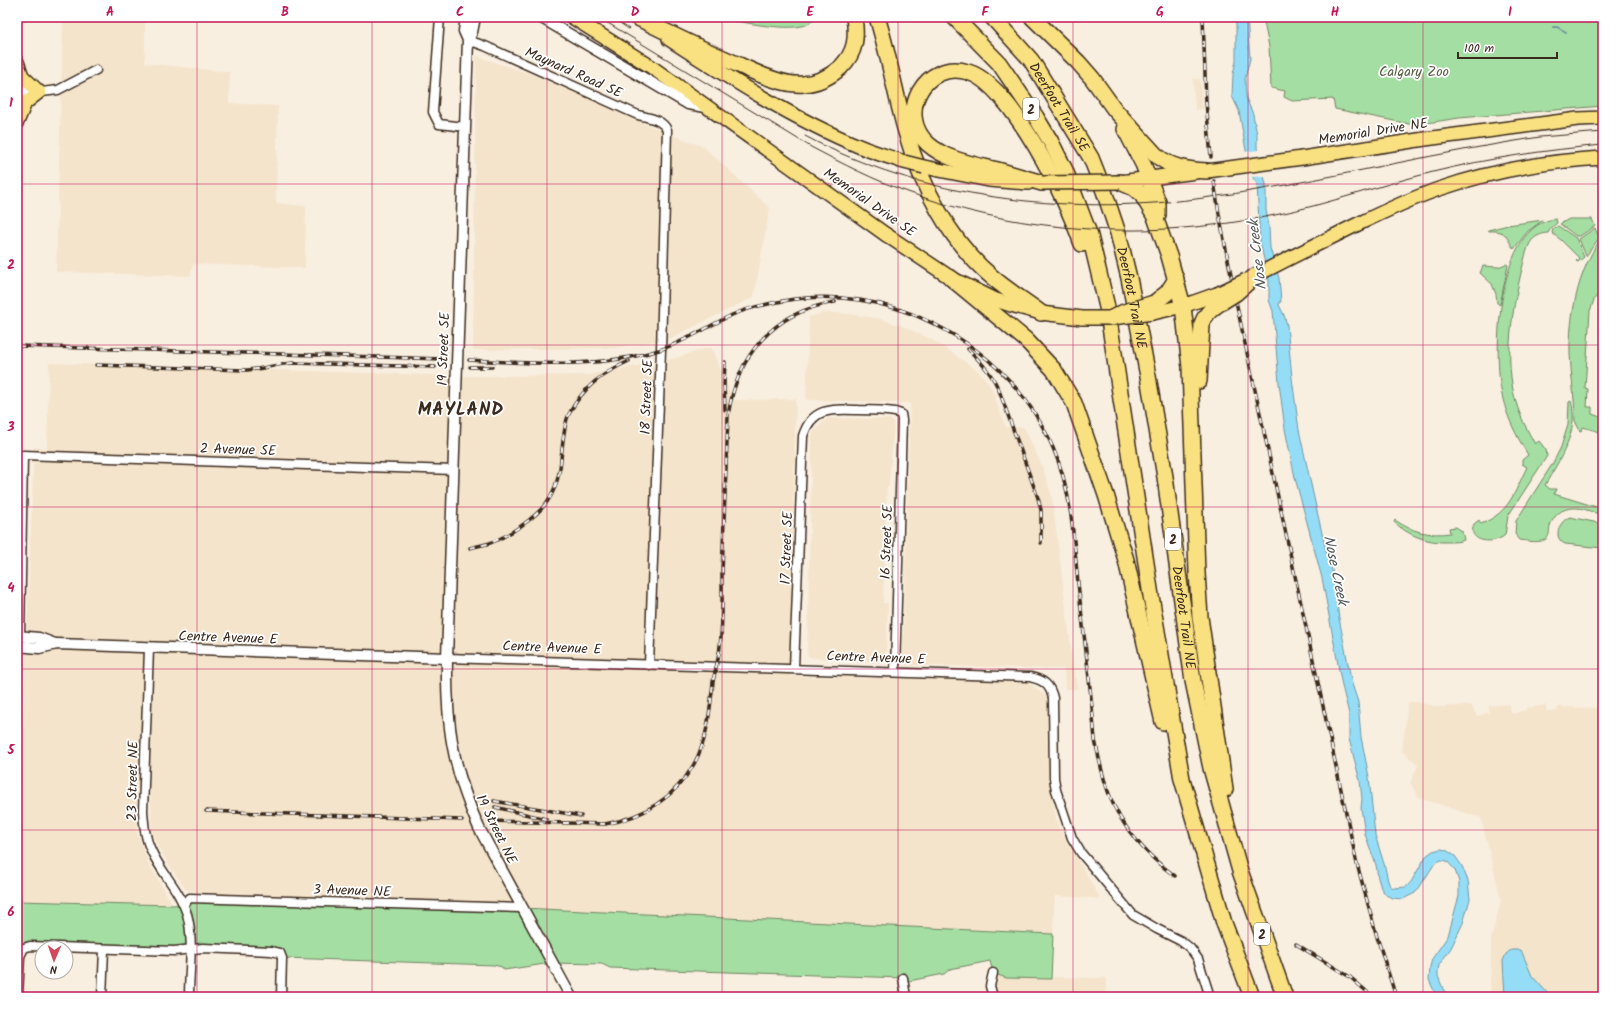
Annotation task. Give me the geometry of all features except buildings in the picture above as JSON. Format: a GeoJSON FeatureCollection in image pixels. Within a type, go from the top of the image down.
{"type":"FeatureCollection","features":[{"type":"Feature","properties":{"kind":"highway"},"geometry":{"type":"LineString","coordinates":[[635,17],[703,50],[764,76],[802,84],[816,82],[827,78],[844,64],[852,54],[857,33],[854,17]]}},
{"type":"Feature","properties":{"kind":"highway"},"geometry":{"type":"LineString","coordinates":[[877,17],[888,54],[906,132],[920,175],[933,202],[954,234],[978,264],[992,277],[1041,313]]}},
{"type":"Feature","properties":{"kind":"highway","name":"Deerfoot Trail SE"},"geometry":{"type":"LineString","coordinates":[[954,17],[998,63],[1036,117],[1059,158],[1084,216]]}},
{"type":"Feature","properties":{"kind":"highway","name":"Deerfoot Trail SE"},"geometry":{"type":"LineString","coordinates":[[992,17],[1030,60],[1048,86],[1091,158],[1110,207]]}},
{"type":"Feature","properties":{"kind":"highway"},"geometry":{"type":"LineString","coordinates":[[1032,17],[1078,62],[1092,78],[1115,110],[1156,156],[1162,161],[1177,168],[1207,171]]}},
{"type":"Feature","properties":{"kind":"highway"},"geometry":{"type":"LineString","coordinates":[[1042,183],[958,160],[929,145],[918,132],[914,124],[914,108],[918,94],[922,87],[933,77],[946,71],[959,70],[972,73],[981,77],[993,87],[1026,131],[1064,197],[1078,233],[1095,288],[1106,349],[1117,381]]}},
{"type":"Feature","properties":{"kind":"highway"},"geometry":{"type":"LineString","coordinates":[[1115,110],[1149,179],[1158,202],[1158,224]]}},
{"type":"Feature","properties":{"kind":"highway"},"geometry":{"type":"LineString","coordinates":[[1120,182],[1134,188],[1148,203],[1158,224],[1183,306],[1190,367],[1197,573],[1200,617],[1227,798],[1240,871]]}},
{"type":"Feature","properties":{"kind":"highway","name":"Deerfoot Trail NE"},"geometry":{"type":"LineString","coordinates":[[1110,207],[1129,278],[1148,376],[1165,478],[1194,681],[1211,768],[1240,871],[1285,997]]}},
{"type":"Feature","properties":{"kind":"highway","name":"Deerfoot Trail NE"},"geometry":{"type":"LineString","coordinates":[[1084,216],[1107,307],[1117,381],[1182,779],[1224,923],[1252,997]]}},
{"type":"Feature","properties":{"kind":"highway"},"geometry":{"type":"LineString","coordinates":[[1196,514],[1202,324],[1204,317],[1219,299],[1236,293],[1254,276]]}},
{"type":"Feature","properties":{"kind":"highway"},"geometry":{"type":"LineString","coordinates":[[951,278],[1026,340],[1054,370],[1074,403],[1106,495],[1126,560],[1170,756],[1182,779]]}},
{"type":"Feature","properties":{"kind":"highway"},"geometry":{"type":"LineString","coordinates":[[1112,318],[1124,312],[1153,308],[1167,293],[1176,279]]}},
{"type":"Feature","properties":{"kind":"main road","name":"Memorial Drive SE"},"geometry":{"type":"LineString","coordinates":[[572,17],[650,66],[885,234],[951,278],[996,300],[1041,313],[1082,318],[1112,318]]}},
{"type":"Feature","properties":{"kind":"main road"},"geometry":{"type":"LineString","coordinates":[[635,17],[722,73],[804,120],[861,148],[904,162],[989,180],[1019,183],[1120,182],[1149,179]]}},
{"type":"Feature","properties":{"kind":"main road"},"geometry":{"type":"LineString","coordinates":[[17,62],[22,76],[39,92],[25,103],[17,122]]}},
{"type":"Feature","properties":{"kind":"main road","name":"Memorial Drive NE"},"geometry":{"type":"LineString","coordinates":[[1149,179],[1425,139],[1578,119],[1603,118]]}},
{"type":"Feature","properties":{"kind":"main road"},"geometry":{"type":"LineString","coordinates":[[1254,276],[1392,207],[1439,189],[1490,174],[1549,163],[1603,158]]}},
{"type":"Feature","properties":{"kind":"main road"},"geometry":{"type":"LineString","coordinates":[[1153,308],[1183,306],[1219,299]]}},
{"type":"Feature","properties":{"kind":"street"},"geometry":{"type":"LineString","coordinates":[[440,17],[433,112],[439,124],[465,127]]}},
{"type":"Feature","properties":{"kind":"street"},"geometry":{"type":"LineString","coordinates":[[466,17],[464,31],[468,40]]}},
{"type":"Feature","properties":{"kind":"street"},"geometry":{"type":"LineString","coordinates":[[468,40],[472,32],[475,17]]}},
{"type":"Feature","properties":{"kind":"street"},"geometry":{"type":"LineString","coordinates":[[540,17],[688,104],[707,107]]}},
{"type":"Feature","properties":{"kind":"street","name":"19 Street SE"},"geometry":{"type":"LineString","coordinates":[[447,658],[468,40]]}},
{"type":"Feature","properties":{"kind":"street","name":"Maynard Road SE"},"geometry":{"type":"LineString","coordinates":[[468,40],[485,46],[638,115],[659,121],[665,124],[668,130]]}},
{"type":"Feature","properties":{"kind":"street"},"geometry":{"type":"LineString","coordinates":[[17,95],[58,90],[96,70]]}},
{"type":"Feature","properties":{"kind":"street"},"geometry":{"type":"LineString","coordinates":[[17,86],[39,92]]}},
{"type":"Feature","properties":{"kind":"street","name":"18 Street SE"},"geometry":{"type":"LineString","coordinates":[[649,664],[668,130]]}},
{"type":"Feature","properties":{"kind":"street","name":"17 Street SE"},"geometry":{"type":"LineString","coordinates":[[794,668],[802,444],[805,429],[810,421],[826,410],[882,411],[901,414]]}},
{"type":"Feature","properties":{"kind":"street","name":"16 Street SE"},"geometry":{"type":"LineString","coordinates":[[895,672],[902,426],[901,414]]}},
{"type":"Feature","properties":{"kind":"street","name":"2 Avenue SE"},"geometry":{"type":"LineString","coordinates":[[18,640],[23,455],[453,470]]}},
{"type":"Feature","properties":{"kind":"street","name":"Centre Avenue E"},"geometry":{"type":"LineString","coordinates":[[18,640],[39,638],[57,644],[149,649],[794,668],[1030,677],[1045,682],[1051,690],[1053,698],[1054,778],[1056,790],[1074,842],[1088,863],[1133,915],[1157,930],[1181,941],[1190,948],[1198,959],[1210,997]]}},
{"type":"Feature","properties":{"kind":"street","name":"23 Street NE"},"geometry":{"type":"LineString","coordinates":[[149,649],[143,811],[144,828],[151,851],[177,892],[183,904],[189,923],[189,997]]}},
{"type":"Feature","properties":{"kind":"street","name":"19 Street NE"},"geometry":{"type":"LineString","coordinates":[[447,658],[448,724],[452,749],[461,783],[479,828],[571,997]]}},
{"type":"Feature","properties":{"kind":"street","name":"3 Avenue NE"},"geometry":{"type":"LineString","coordinates":[[183,904],[190,898],[522,908]]}},
{"type":"Feature","properties":{"kind":"street"},"geometry":{"type":"LineString","coordinates":[[18,997],[20,956],[24,948],[30,946],[104,950],[174,951],[203,948],[271,951],[280,953],[282,958],[281,997]]}},
{"type":"Feature","properties":{"kind":"street"},"geometry":{"type":"LineString","coordinates":[[102,997],[104,950]]}},
{"type":"Feature","properties":{"kind":"street"},"geometry":{"type":"LineString","coordinates":[[993,973],[990,986],[993,997]]}},
{"type":"Feature","properties":{"kind":"street"},"geometry":{"type":"LineString","coordinates":[[903,978],[906,997]]}},
{"type":"Feature","properties":{"kind":"shaded area"},"geometry":{"type":"Polygon","coordinates":[[[63,20],[145,21],[145,63],[230,72],[229,103],[278,106],[276,203],[306,206],[305,268],[194,264],[190,276],[56,272],[63,20]]]}},
{"type":"Feature","properties":{"kind":"shaded area"},"geometry":{"type":"Polygon","coordinates":[[[476,56],[531,74],[653,127],[704,147],[770,208],[754,297],[669,339],[615,348],[473,350],[476,56]]]}},
{"type":"Feature","properties":{"kind":"shaded area"},"geometry":{"type":"Polygon","coordinates":[[[1193,79],[1200,79],[1203,109],[1195,110],[1193,79]]]}},
{"type":"Feature","properties":{"kind":"shaded area"},"geometry":{"type":"Polygon","coordinates":[[[822,313],[841,313],[877,318],[900,325],[929,338],[977,370],[984,377],[992,389],[1006,427],[1024,427],[1043,468],[1052,497],[1074,670],[1078,689],[1065,689],[1064,669],[904,665],[902,662],[910,403],[806,400],[809,317],[822,313]]]}},
{"type":"Feature","properties":{"kind":"shaded area"},"geometry":{"type":"Polygon","coordinates":[[[711,347],[734,400],[796,399],[789,676],[1026,681],[1047,697],[1048,779],[1058,826],[1101,899],[1055,896],[1053,934],[522,908],[241,899],[186,890],[168,864],[152,835],[150,789],[136,788],[137,832],[148,862],[173,905],[17,901],[17,783],[21,782],[34,447],[47,448],[49,363],[470,376],[588,375],[672,359],[711,347]]]}},
{"type":"Feature","properties":{"kind":"shaded area"},"geometry":{"type":"Polygon","coordinates":[[[828,418],[890,419],[894,423],[889,487],[887,487],[883,603],[888,603],[886,656],[881,662],[813,658],[808,656],[807,653],[812,433],[828,418]]]}},
{"type":"Feature","properties":{"kind":"shaded area"},"geometry":{"type":"Polygon","coordinates":[[[1408,702],[1417,702],[1440,707],[1471,705],[1477,716],[1490,712],[1488,706],[1509,704],[1512,714],[1526,710],[1525,708],[1546,705],[1546,711],[1557,711],[1558,707],[1603,708],[1603,997],[1490,997],[1491,939],[1501,900],[1481,818],[1419,798],[1410,783],[1418,765],[1402,751],[1408,702]]]}},
{"type":"Feature","properties":{"kind":"shaded area"},"geometry":{"type":"Polygon","coordinates":[[[993,973],[1007,978],[1107,978],[1106,997],[993,997],[993,973]]]}},
{"type":"Feature","properties":{"kind":"green space"},"geometry":{"type":"Polygon","coordinates":[[[715,17],[816,17],[806,25],[797,27],[774,27],[715,17]]]}},
{"type":"Feature","properties":{"kind":"green space","name":"Calgary Zoo"},"geometry":{"type":"Polygon","coordinates":[[[1263,17],[1603,17],[1603,106],[1459,118],[1414,125],[1335,109],[1333,99],[1292,101],[1284,97],[1285,91],[1271,88],[1269,47],[1263,17]]]}},
{"type":"Feature","properties":{"kind":"green space"},"geometry":{"type":"Polygon","coordinates":[[[1556,219],[1557,223],[1548,233],[1535,237],[1527,249],[1516,297],[1510,341],[1510,370],[1513,392],[1518,408],[1535,444],[1539,441],[1546,450],[1547,456],[1508,516],[1505,535],[1495,540],[1483,540],[1474,535],[1474,524],[1479,520],[1481,524],[1491,519],[1505,508],[1527,467],[1522,464],[1522,460],[1528,455],[1512,426],[1506,411],[1499,376],[1499,323],[1503,294],[1510,266],[1521,243],[1536,226],[1556,219]]]}},
{"type":"Feature","properties":{"kind":"green space"},"geometry":{"type":"Polygon","coordinates":[[[1569,219],[1592,219],[1595,226],[1580,236],[1576,236],[1560,224],[1569,219]]]}},
{"type":"Feature","properties":{"kind":"green space"},"geometry":{"type":"Polygon","coordinates":[[[1543,220],[1527,232],[1514,249],[1504,234],[1488,230],[1508,225],[1543,220]]]}},
{"type":"Feature","properties":{"kind":"green space"},"geometry":{"type":"Polygon","coordinates":[[[1558,226],[1576,238],[1584,257],[1578,262],[1576,261],[1579,258],[1552,233],[1553,229],[1558,226]]]}},
{"type":"Feature","properties":{"kind":"green space"},"geometry":{"type":"Polygon","coordinates":[[[1595,228],[1599,238],[1586,256],[1579,239],[1595,228]]]}},
{"type":"Feature","properties":{"kind":"green space"},"geometry":{"type":"Polygon","coordinates":[[[1600,240],[1603,250],[1603,270],[1601,289],[1594,300],[1590,311],[1585,388],[1588,389],[1587,407],[1592,407],[1592,414],[1603,418],[1603,433],[1583,427],[1580,431],[1575,421],[1570,354],[1571,325],[1576,295],[1592,252],[1600,240]]]}},
{"type":"Feature","properties":{"kind":"green space"},"geometry":{"type":"Polygon","coordinates":[[[1506,264],[1508,265],[1500,305],[1497,303],[1496,294],[1492,284],[1480,273],[1483,266],[1498,267],[1506,264]]]}},
{"type":"Feature","properties":{"kind":"green space"},"geometry":{"type":"Polygon","coordinates":[[[1571,401],[1573,423],[1567,445],[1545,485],[1550,489],[1556,489],[1554,494],[1603,509],[1603,515],[1580,508],[1565,509],[1558,513],[1553,519],[1550,526],[1549,535],[1545,540],[1534,542],[1520,540],[1515,534],[1516,521],[1553,463],[1561,447],[1568,425],[1569,402],[1571,401]]]}},
{"type":"Feature","properties":{"kind":"green space"},"geometry":{"type":"Polygon","coordinates":[[[1570,517],[1603,524],[1603,548],[1565,544],[1561,541],[1558,530],[1563,522],[1570,517]]]}},
{"type":"Feature","properties":{"kind":"green space"},"geometry":{"type":"Polygon","coordinates":[[[1395,520],[1408,528],[1435,534],[1450,533],[1449,528],[1456,527],[1462,531],[1464,540],[1456,542],[1441,542],[1419,538],[1400,527],[1394,522],[1395,520]]]}},
{"type":"Feature","properties":{"kind":"green space"},"geometry":{"type":"Polygon","coordinates":[[[190,898],[522,908],[1053,934],[1051,979],[1006,978],[993,973],[990,961],[950,969],[944,974],[909,981],[903,978],[610,968],[602,964],[552,963],[504,970],[502,967],[494,965],[282,958],[280,953],[74,949],[74,940],[34,940],[34,948],[24,948],[17,944],[17,901],[183,904],[190,898]]]}},
{"type":"Feature","properties":{"kind":"water"},"geometry":{"type":"Polygon","coordinates":[[[1236,17],[1247,17],[1250,59],[1245,78],[1246,98],[1253,114],[1257,135],[1257,148],[1266,184],[1266,210],[1269,226],[1270,248],[1279,278],[1281,302],[1279,302],[1279,305],[1287,325],[1299,430],[1326,551],[1332,570],[1339,618],[1352,684],[1358,702],[1361,737],[1369,777],[1375,835],[1388,881],[1390,886],[1394,888],[1406,887],[1411,882],[1426,856],[1433,851],[1441,849],[1446,850],[1455,856],[1462,866],[1468,881],[1470,899],[1463,923],[1451,948],[1439,965],[1438,971],[1438,976],[1443,989],[1449,997],[1437,997],[1429,980],[1432,959],[1448,936],[1459,896],[1459,882],[1455,870],[1447,861],[1441,860],[1435,863],[1415,893],[1403,899],[1392,898],[1386,895],[1381,888],[1376,865],[1365,834],[1361,808],[1362,799],[1360,781],[1349,739],[1349,714],[1342,686],[1322,578],[1295,478],[1285,429],[1279,383],[1273,311],[1269,300],[1269,281],[1260,242],[1257,184],[1250,173],[1239,111],[1232,96],[1233,74],[1236,61],[1236,17]]]}},
{"type":"Feature","properties":{"kind":"water"},"geometry":{"type":"Polygon","coordinates":[[[1511,950],[1521,950],[1532,976],[1551,997],[1505,997],[1503,961],[1506,954],[1511,950]]]}},
{"type":"Feature","properties":{"kind":"pier"},"geometry":{"type":"Polygon","coordinates":[[[1259,150],[1266,176],[1250,177],[1246,168],[1244,152],[1259,150]]]}},
{"type":"Feature","properties":{"kind":"waterway"},"geometry":{"type":"LineString","coordinates":[[1553,27],[1557,27],[1566,32]]}},
{"type":"Feature","properties":{"kind":"tram line"},"geometry":{"type":"LineString","coordinates":[[598,17],[811,147],[859,171],[908,192],[952,206],[998,217],[1043,225],[1090,229],[1136,230],[1183,228],[1229,223],[1295,211],[1413,177],[1454,167],[1539,152],[1603,145]]}},
{"type":"Feature","properties":{"kind":"tram line"},"geometry":{"type":"LineString","coordinates":[[611,17],[629,29]]}},
{"type":"Feature","properties":{"kind":"tram line"},"geometry":{"type":"LineString","coordinates":[[805,136],[850,157],[897,175],[946,188],[995,197],[1045,203],[1096,205],[1146,203],[1235,194],[1509,142],[1540,137],[1603,132]]}},
{"type":"Feature","properties":{"kind":"railway"},"geometry":{"type":"LineString","coordinates":[[1203,17],[1206,102],[1211,157]]}},
{"type":"Feature","properties":{"kind":"railway"},"geometry":{"type":"LineString","coordinates":[[1214,181],[1238,311],[1357,864],[1377,937],[1396,997]]}},
{"type":"Feature","properties":{"kind":"railway"},"geometry":{"type":"LineString","coordinates":[[469,360],[565,363],[612,360],[636,356],[669,347],[723,319],[744,310],[783,301],[821,297],[859,300],[915,315],[932,323],[979,352],[1018,390],[1034,412],[1058,461],[1066,488],[1071,514],[1095,740],[1104,780],[1120,818],[1136,840],[1145,850],[1175,876]]}},
{"type":"Feature","properties":{"kind":"railway"},"geometry":{"type":"LineString","coordinates":[[491,821],[605,824],[619,821],[644,811],[667,796],[677,787],[694,764],[699,754],[705,734],[721,637],[728,416],[733,394],[740,374],[749,356],[776,326],[793,315],[813,307],[835,302]]}},
{"type":"Feature","properties":{"kind":"railway"},"geometry":{"type":"LineString","coordinates":[[18,346],[443,359]]}},
{"type":"Feature","properties":{"kind":"railway"},"geometry":{"type":"LineString","coordinates":[[968,349],[991,375],[1000,393],[1038,498],[1041,510],[1041,543]]}},
{"type":"Feature","properties":{"kind":"railway"},"geometry":{"type":"LineString","coordinates":[[470,548],[490,543],[505,536],[529,520],[542,508],[552,494],[557,481],[565,425],[569,414],[581,396],[594,382],[629,361]]}},
{"type":"Feature","properties":{"kind":"railway"},"geometry":{"type":"LineString","coordinates":[[725,362],[725,410]]}},
{"type":"Feature","properties":{"kind":"railway"},"geometry":{"type":"LineString","coordinates":[[96,365],[244,370],[293,363],[435,367]]}},
{"type":"Feature","properties":{"kind":"railway"},"geometry":{"type":"LineString","coordinates":[[470,367],[492,367]]}},
{"type":"Feature","properties":{"kind":"railway"},"geometry":{"type":"LineString","coordinates":[[494,801],[581,816]]}},
{"type":"Feature","properties":{"kind":"railway"},"geometry":{"type":"LineString","coordinates":[[495,807],[546,819]]}},
{"type":"Feature","properties":{"kind":"railway"},"geometry":{"type":"LineString","coordinates":[[206,811],[462,820]]}},
{"type":"Feature","properties":{"kind":"railway"},"geometry":{"type":"LineString","coordinates":[[1296,944],[1350,977],[1373,997]]}},
{"type":"Feature","properties":{"kind":"district","name":"MAYLAND"},"geometry":{"type":"Point","coordinates":[461,409]}},
{"type":"Feature","properties":{"kind":"water label","name":"Nose Creek"},"geometry":{"type":"Point","coordinates":[1257,255]}},
{"type":"Feature","properties":{"kind":"water label","name":"Nose Creek"},"geometry":{"type":"Point","coordinates":[1336,570]}}]}
